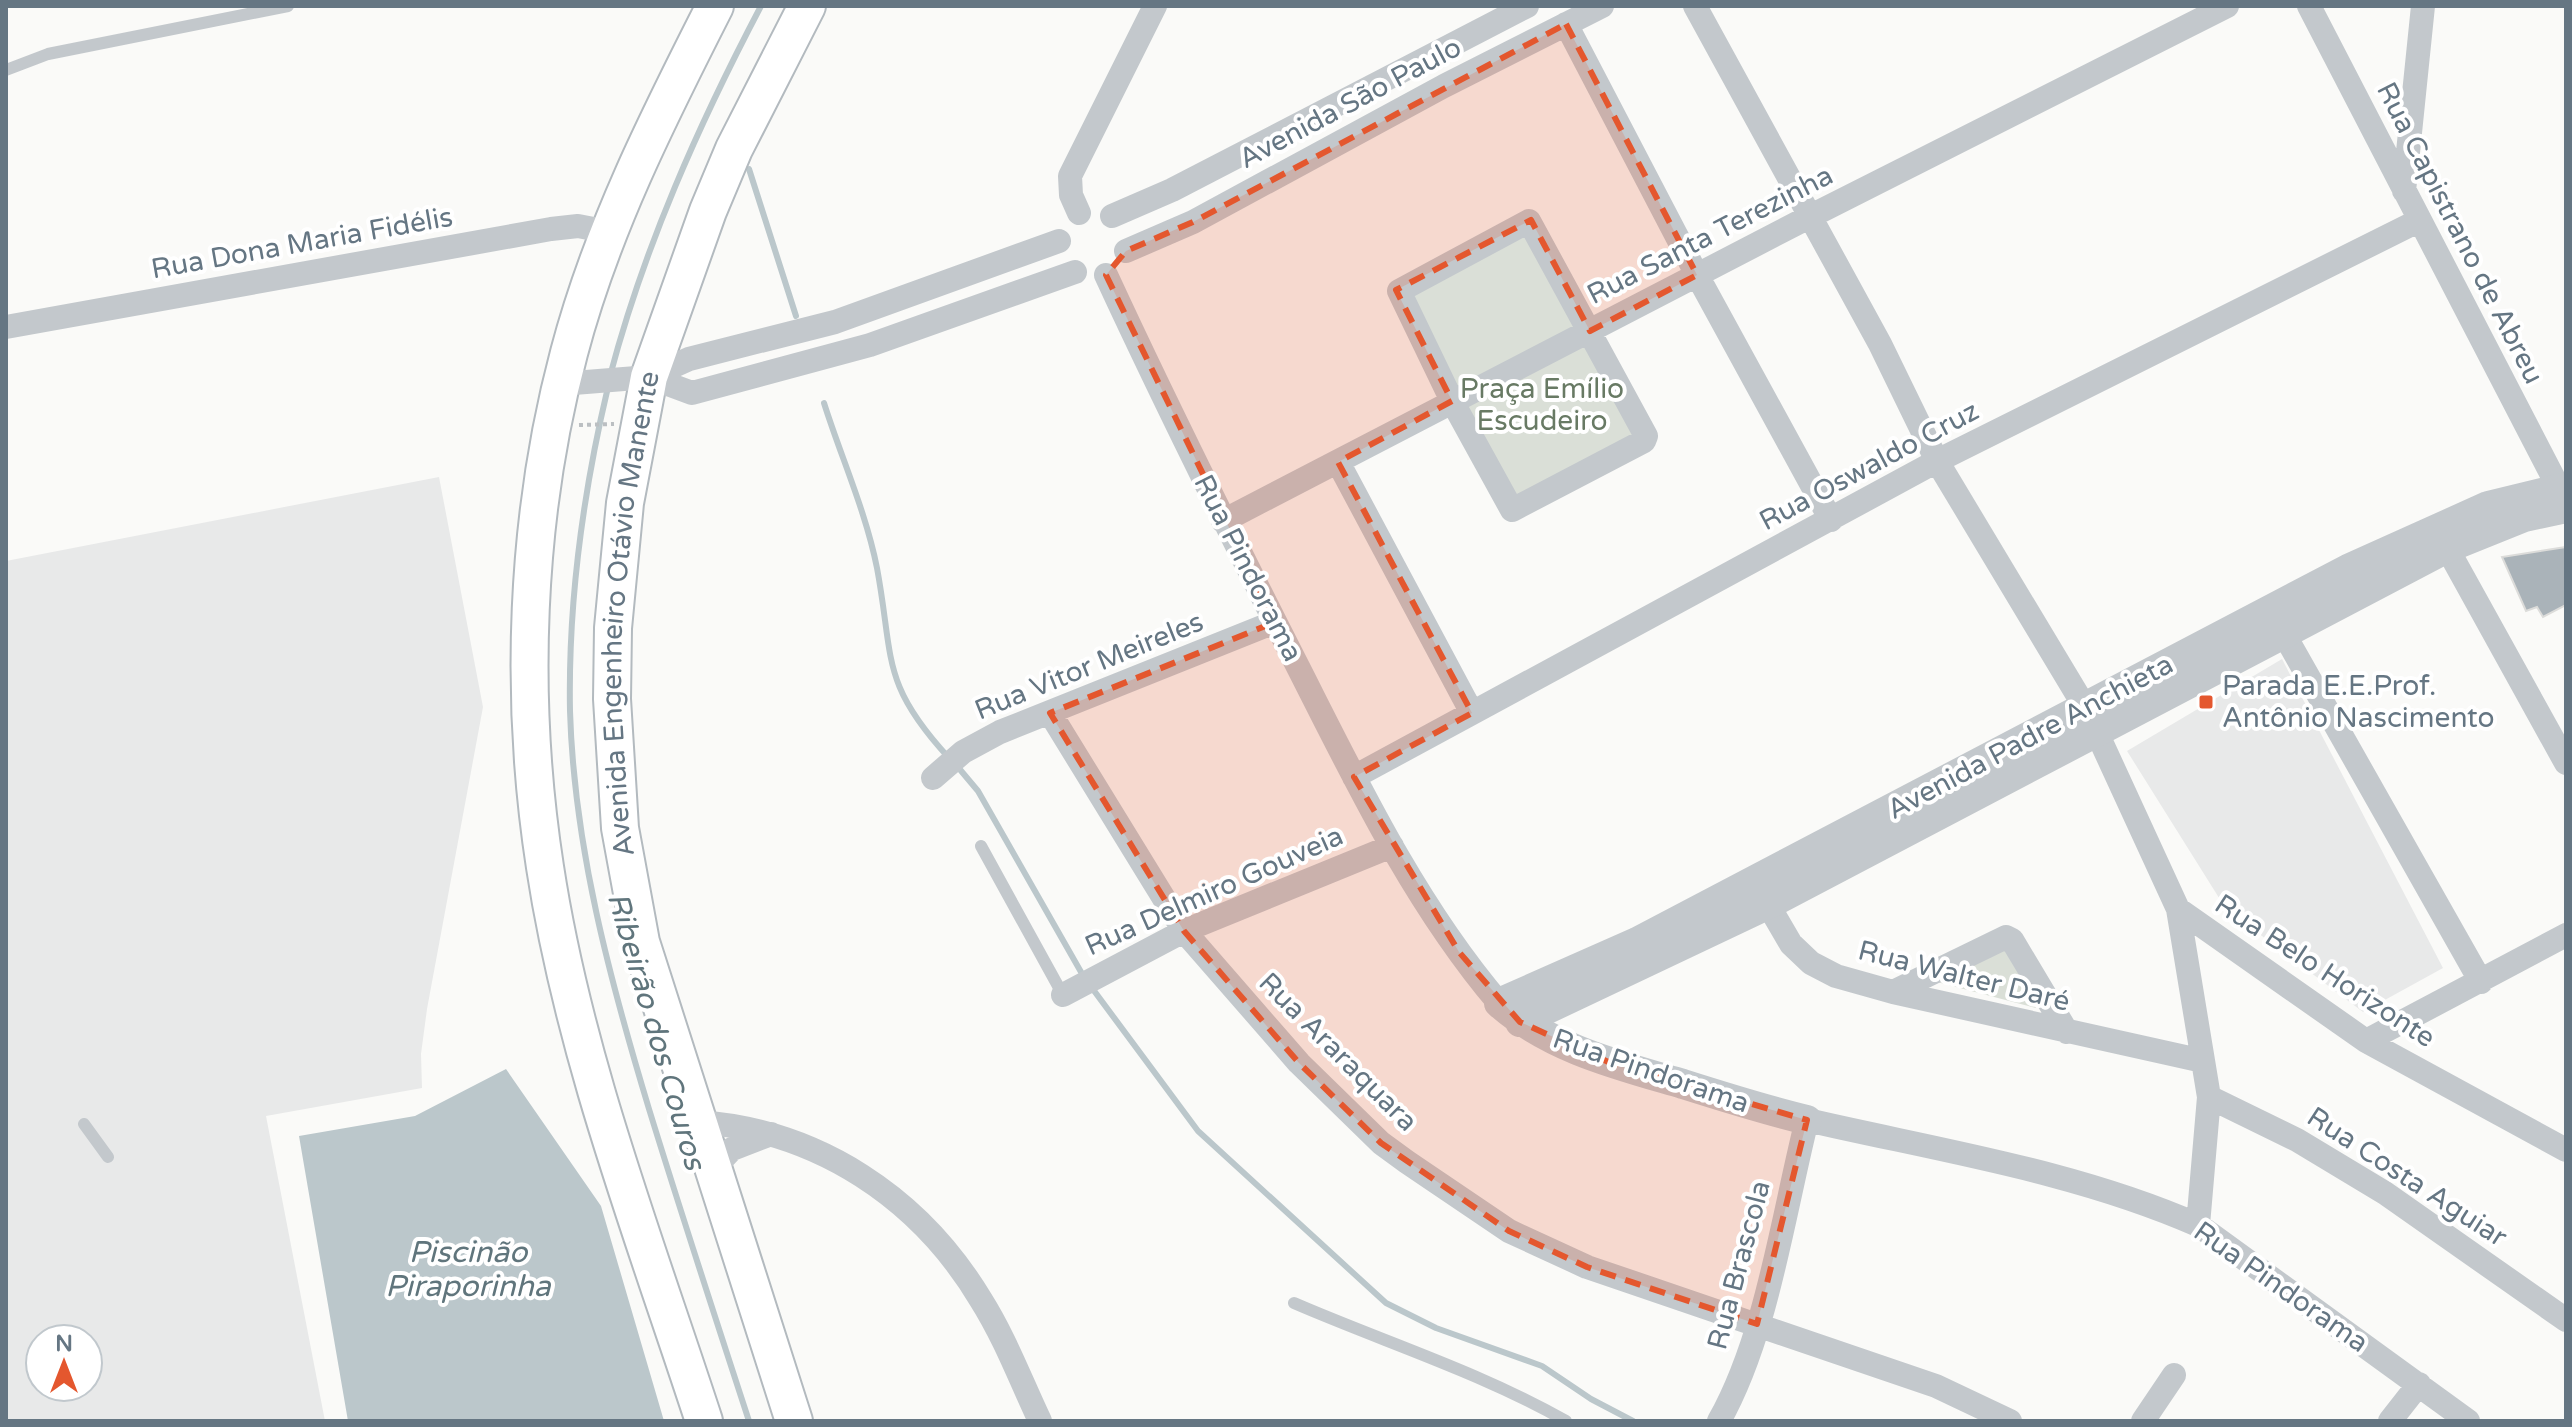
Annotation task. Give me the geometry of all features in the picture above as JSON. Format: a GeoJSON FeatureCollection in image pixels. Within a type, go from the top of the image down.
{"type":"FeatureCollection","features":[{"type":"Feature","properties":{"kind":"main road"},"geometry":{"type":"LineString","coordinates":[[704,1421],[589,1062],[545,868],[532,749],[533,583],[544,476],[576,383],[609,232],[650,135],[715,6]]}},
{"type":"Feature","properties":{"kind":"main road","name":"Avenida Engenheiro Otávio Manente"},"geometry":{"type":"LineString","coordinates":[[794,1421],[641,942],[620,828],[612,699],[617,564],[640,377],[713,198],[807,6]]}},
{"type":"Feature","properties":{"kind":"street"},"geometry":{"type":"LineString","coordinates":[[1079,213],[1071,195],[1070,176],[1155,6]]}},
{"type":"Feature","properties":{"kind":"street","name":"Avenida São Paulo"},"geometry":{"type":"LineString","coordinates":[[1112,216],[1172,190],[1527,6]]}},
{"type":"Feature","properties":{"kind":"street","name":"Avenida São Paulo"},"geometry":{"type":"LineString","coordinates":[[1126,251],[1193,222],[1400,109],[1602,6]]}},
{"type":"Feature","properties":{"kind":"street"},"geometry":{"type":"LineString","coordinates":[[1695,6],[1880,344],[1937,461],[2092,720],[2178,909],[2209,1097],[2198,1225]]}},
{"type":"Feature","properties":{"kind":"street","name":"Rua Santa Terezinha"},"geometry":{"type":"LineString","coordinates":[[1223,521],[1809,217],[2227,6]]}},
{"type":"Feature","properties":{"kind":"street","name":"Rua Capistrano de Abreu"},"geometry":{"type":"LineString","coordinates":[[2309,6],[2418,221],[2564,496]]}},
{"type":"Feature","properties":{"kind":"street"},"geometry":{"type":"LineString","coordinates":[[2404,193],[2423,6]]}},
{"type":"Feature","properties":{"kind":"street"},"geometry":{"type":"LineString","coordinates":[[1566,24],[1697,275],[1831,520]]}},
{"type":"Feature","properties":{"kind":"street"},"geometry":{"type":"LineString","coordinates":[[1384,79],[1400,109]]}},
{"type":"Feature","properties":{"kind":"street"},"geometry":{"type":"LineString","coordinates":[[1102,211],[1112,216],[1126,235],[1126,251],[1119,265],[1106,275],[1090,277],[1075,272],[1060,253],[1062,229],[1079,213],[1102,211]]}},
{"type":"Feature","properties":{"kind":"street","name":"Rua Oswaldo Cruz"},"geometry":{"type":"LineString","coordinates":[[1354,777],[1937,461],[2418,221]]}},
{"type":"Feature","properties":{"kind":"street"},"geometry":{"type":"LineString","coordinates":[[1526,222],[1532,222],[1590,331],[1646,439],[1515,509],[1510,508],[1452,401],[1399,291],[1526,222]]}},
{"type":"Feature","properties":{"kind":"street","name":"Rua Dona Maria Fidélis"},"geometry":{"type":"LineString","coordinates":[[6,327],[551,229],[578,226],[609,232]]}},
{"type":"Feature","properties":{"kind":"street"},"geometry":{"type":"LineString","coordinates":[[576,383],[640,377],[689,359],[835,322],[1059,241]]}},
{"type":"Feature","properties":{"kind":"street"},"geometry":{"type":"LineString","coordinates":[[640,377],[692,393],[870,345],[1075,272]]}},
{"type":"Feature","properties":{"kind":"street","name":"Rua Pindorama"},"geometry":{"type":"LineString","coordinates":[[1106,275],[1223,521],[1354,777],[1392,846],[1459,952],[1510,1013],[1562,1045],[1613,1064],[1807,1120],[2153,1205],[2198,1225],[2468,1421]]}},
{"type":"Feature","properties":{"kind":"street"},"geometry":{"type":"LineString","coordinates":[[1338,462],[1472,713]]}},
{"type":"Feature","properties":{"kind":"street","name":"Avenida Padre Anchieta"},"geometry":{"type":"LineString","coordinates":[[2092,720],[2284,634],[2447,548],[2524,517],[2564,496]]}},
{"type":"Feature","properties":{"kind":"street","name":"Avenida Padre Anchieta"},"geometry":{"type":"LineString","coordinates":[[1510,1013],[1761,893],[2092,720],[2348,569],[2432,528],[2488,506],[2564,496]]}},
{"type":"Feature","properties":{"kind":"street"},"geometry":{"type":"LineString","coordinates":[[2447,548],[2566,763]]}},
{"type":"Feature","properties":{"kind":"street","name":"Rua Vitor Meireles"},"geometry":{"type":"LineString","coordinates":[[937,773],[963,752],[1050,713],[1275,622]]}},
{"type":"Feature","properties":{"kind":"street"},"geometry":{"type":"LineString","coordinates":[[2284,634],[2481,982]]}},
{"type":"Feature","properties":{"kind":"street","name":"Rua Araraquara"},"geometry":{"type":"LineString","coordinates":[[1050,713],[1184,931],[1299,1063],[1381,1143],[1509,1231],[1587,1267],[1936,1386],[2010,1421]]}},
{"type":"Feature","properties":{"kind":"street","name":"Rua Delmiro Gouveia"},"geometry":{"type":"LineString","coordinates":[[1068,992],[1108,968],[1184,931],[1392,846]]}},
{"type":"Feature","properties":{"kind":"street","name":"Rua Walter Daré"},"geometry":{"type":"LineString","coordinates":[[1761,893],[1791,944],[1811,963],[1843,978],[1893,992],[2203,1061]]}},
{"type":"Feature","properties":{"kind":"street","name":"Rua Belo Horizonte"},"geometry":{"type":"LineString","coordinates":[[2178,909],[2366,1041],[2566,1150]]}},
{"type":"Feature","properties":{"kind":"street"},"geometry":{"type":"LineString","coordinates":[[2366,1041],[2566,935]]}},
{"type":"Feature","properties":{"kind":"street"},"geometry":{"type":"LineString","coordinates":[[1893,992],[2006,937],[2012,940],[2067,1032]]}},
{"type":"Feature","properties":{"kind":"street","name":"Rua Costa Aguiar"},"geometry":{"type":"LineString","coordinates":[[2209,1097],[2297,1140],[2385,1193],[2566,1320]]}},
{"type":"Feature","properties":{"kind":"street","name":"Rua Brascola"},"geometry":{"type":"LineString","coordinates":[[1719,1421],[1736,1389],[1757,1324],[1807,1120]]}},
{"type":"Feature","properties":{"kind":"street"},"geometry":{"type":"LineString","coordinates":[[698,1122],[771,1134],[842,1161],[878,1186],[932,1235],[981,1300],[1040,1421]]}},
{"type":"Feature","properties":{"kind":"street"},"geometry":{"type":"LineString","coordinates":[[713,1169],[732,1149],[771,1134]]}},
{"type":"Feature","properties":{"kind":"street"},"geometry":{"type":"LineString","coordinates":[[2143,1421],[2174,1375]]}},
{"type":"Feature","properties":{"kind":"street"},"geometry":{"type":"LineString","coordinates":[[2390,1421],[2419,1384]]}},
{"type":"Feature","properties":{"kind":"lane"},"geometry":{"type":"LineString","coordinates":[[6,70],[48,54],[288,6]]}},
{"type":"Feature","properties":{"kind":"lane"},"geometry":{"type":"LineString","coordinates":[[981,846],[1068,992]]}},
{"type":"Feature","properties":{"kind":"lane"},"geometry":{"type":"LineString","coordinates":[[84,1124],[108,1157]]}},
{"type":"Feature","properties":{"kind":"lane"},"geometry":{"type":"LineString","coordinates":[[1294,1303],[1374,1338],[1462,1369],[1566,1421]]}},
{"type":"Feature","properties":{"kind":"path"},"geometry":{"type":"LineString","coordinates":[[585,425],[613,424]]}},
{"type":"Feature","properties":{"kind":"highlighted area"},"geometry":{"type":"Polygon","coordinates":[[[1566,24],[1697,275],[1590,331],[1531,220],[1396,290],[1452,401],[1338,462],[1472,713],[1354,777],[1459,952],[1520,1022],[1613,1064],[1807,1120],[1757,1324],[1587,1267],[1509,1231],[1381,1143],[1299,1063],[1184,931],[1050,713],[1275,622],[1106,275],[1126,251],[1193,222],[1566,24]]]}},
{"type":"Feature","properties":{"kind":"shaded area"},"geometry":{"type":"Polygon","coordinates":[[[439,477],[483,707],[427,1009],[421,1054],[422,1088],[266,1116],[325,1421],[6,1421],[6,561],[439,477]]]}},
{"type":"Feature","properties":{"kind":"shaded area"},"geometry":{"type":"Polygon","coordinates":[[[2282,659],[2443,968],[2363,1012],[2226,909],[2127,751],[2282,659]]]}},
{"type":"Feature","properties":{"kind":"green space","name":"Praça Emílio Escudeiro"},"geometry":{"type":"Polygon","coordinates":[[[1526,228],[1633,435],[1513,500],[1410,293],[1526,228]]]}},
{"type":"Feature","properties":{"kind":"green space"},"geometry":{"type":"Polygon","coordinates":[[[2006,947],[2036,1008],[1937,982],[2006,947]]]}},
{"type":"Feature","properties":{"kind":"water","name":"Piscinão Piraporinha"},"geometry":{"type":"Polygon","coordinates":[[[506,1069],[601,1206],[664,1421],[348,1421],[299,1136],[415,1116],[506,1069]]]}},
{"type":"Feature","properties":{"kind":"building"},"geometry":{"type":"Polygon","coordinates":[[[2566,547],[2566,605],[2543,617],[2537,607],[2526,611],[2502,557],[2566,547]]]}},
{"type":"Feature","properties":{"kind":"waterway","name":"Ribeirão dos Couros"},"geometry":{"type":"LineString","coordinates":[[610,376],[656,233],[716,95],[761,6]]}},
{"type":"Feature","properties":{"kind":"waterway"},"geometry":{"type":"LineString","coordinates":[[749,169],[796,316]]}},
{"type":"Feature","properties":{"kind":"waterway","name":"Ribeirão dos Couros"},"geometry":{"type":"LineString","coordinates":[[608,387],[584,507],[572,629],[570,711],[579,812],[596,913],[621,1012],[661,1148],[749,1421]]}},
{"type":"Feature","properties":{"kind":"waterway"},"geometry":{"type":"LineString","coordinates":[[824,403],[872,547],[889,648],[900,689],[927,732],[949,758]]}},
{"type":"Feature","properties":{"kind":"waterway"},"geometry":{"type":"LineString","coordinates":[[957,766],[978,791],[1085,979]]}},
{"type":"Feature","properties":{"kind":"waterway"},"geometry":{"type":"LineString","coordinates":[[1092,988],[1198,1131],[1386,1303],[1436,1328],[1542,1366],[1591,1399],[1633,1421]]}},
{"type":"Feature","properties":{"kind":"place","name":"Parada E.E.Prof. Antônio Nascimento"},"geometry":{"type":"Point","coordinates":[2206,702]}}]}
